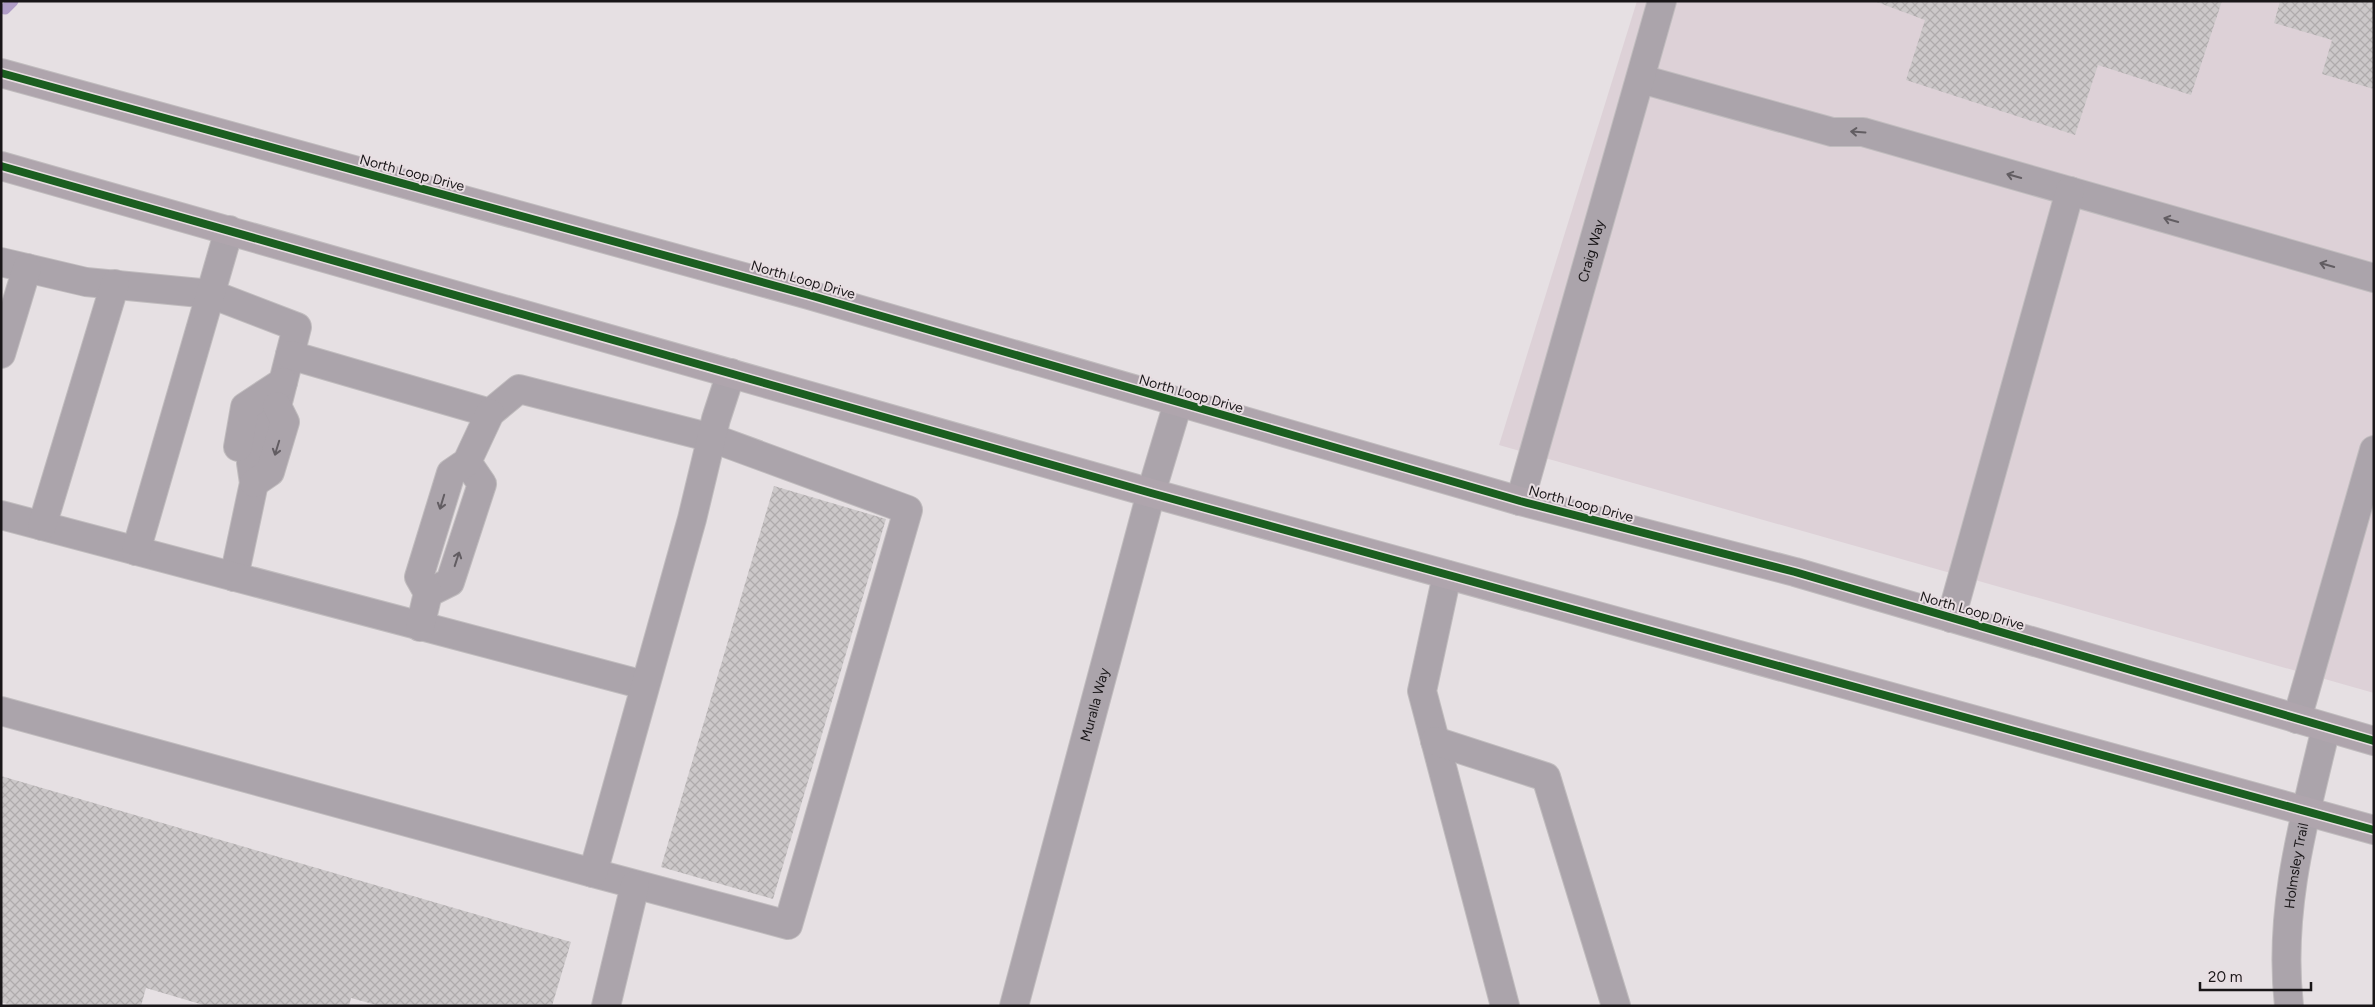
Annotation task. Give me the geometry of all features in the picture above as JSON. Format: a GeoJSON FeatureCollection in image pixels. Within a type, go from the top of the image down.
{"type":"FeatureCollection","features":[{"type":"Feature","properties":{"kind":"main road","name":"North Loop Drive"},"geometry":{"type":"LineString","coordinates":[[1,73],[809,294],[1178,403],[1520,501],[1795,572],[2296,720],[2374,741]]}},
{"type":"Feature","properties":{"kind":"main road"},"geometry":{"type":"LineString","coordinates":[[1,166],[1151,494],[2374,830]]}},
{"type":"Feature","properties":{"kind":"street","name":"Craig Way"},"geometry":{"type":"LineString","coordinates":[[1520,501],[1662,1]]}},
{"type":"Feature","properties":{"kind":"street"},"geometry":{"type":"LineString","coordinates":[[1641,79],[1832,132],[1863,132],[2374,278]]}},
{"type":"Feature","properties":{"kind":"street"},"geometry":{"type":"LineString","coordinates":[[1951,618],[2070,192]]}},
{"type":"Feature","properties":{"kind":"street"},"geometry":{"type":"LineString","coordinates":[[136,551],[229,230]]}},
{"type":"Feature","properties":{"kind":"street"},"geometry":{"type":"LineString","coordinates":[[1,354],[14,265],[86,282],[210,294],[297,327],[280,394],[285,422],[270,472],[253,487],[234,577]]}},
{"type":"Feature","properties":{"kind":"street"},"geometry":{"type":"LineString","coordinates":[[42,526],[115,284]]}},
{"type":"Feature","properties":{"kind":"street"},"geometry":{"type":"LineString","coordinates":[[290,355],[490,413]]}},
{"type":"Feature","properties":{"kind":"street"},"geometry":{"type":"LineString","coordinates":[[593,874],[731,374]]}},
{"type":"Feature","properties":{"kind":"street"},"geometry":{"type":"LineString","coordinates":[[1,711],[593,874],[788,925],[908,510],[712,438],[519,388],[490,413],[466,462],[451,473],[419,577],[428,593],[420,626]]}},
{"type":"Feature","properties":{"kind":"street"},"geometry":{"type":"LineString","coordinates":[[253,487],[236,461],[245,407],[280,394]]}},
{"type":"Feature","properties":{"kind":"street","name":"Muralla Way"},"geometry":{"type":"LineString","coordinates":[[1014,1006],[1151,494],[1178,403]]}},
{"type":"Feature","properties":{"kind":"street"},"geometry":{"type":"LineString","coordinates":[[2296,720],[2374,450]]}},
{"type":"Feature","properties":{"kind":"street"},"geometry":{"type":"LineString","coordinates":[[1,515],[644,685]]}},
{"type":"Feature","properties":{"kind":"street"},"geometry":{"type":"LineString","coordinates":[[1447,575],[1422,691],[1505,1006]]}},
{"type":"Feature","properties":{"kind":"street","name":"Holmsley Trail"},"geometry":{"type":"LineString","coordinates":[[2289,1006],[2286,920],[2293,869],[2326,728]]}},
{"type":"Feature","properties":{"kind":"street"},"geometry":{"type":"LineString","coordinates":[[1435,741],[1546,777],[1616,1006]]}},
{"type":"Feature","properties":{"kind":"street"},"geometry":{"type":"LineString","coordinates":[[606,1006],[635,884]]}},
{"type":"Feature","properties":{"kind":"shaded area"},"geometry":{"type":"Polygon","coordinates":[[[1637,1],[2374,1],[2374,693],[1499,445],[1637,1]]]}},
{"type":"Feature","properties":{"kind":"building"},"geometry":{"type":"Polygon","coordinates":[[[1874,1],[2222,1],[2191,95],[2098,65],[2075,135],[1906,80],[1925,20],[1874,1]]]}},
{"type":"Feature","properties":{"kind":"building"},"geometry":{"type":"Polygon","coordinates":[[[2280,1],[2374,1],[2374,89],[2322,74],[2332,40],[2274,23],[2280,1]]]}},
{"type":"Feature","properties":{"kind":"building"},"geometry":{"type":"Polygon","coordinates":[[[774,486],[886,519],[773,899],[661,867],[774,486]]]}},
{"type":"Feature","properties":{"kind":"building"},"geometry":{"type":"Polygon","coordinates":[[[1,776],[571,942],[552,1006],[380,1006],[351,998],[349,1006],[207,1006],[146,988],[141,1006],[15,1006],[1,1002],[1,776]]]}},
{"type":"Feature","properties":{"kind":"waterway"},"geometry":{"type":"LineString","coordinates":[[5,9],[13,1]]}},
{"type":"Feature","properties":{"kind":"cycle path"},"geometry":{"type":"LineString","coordinates":[[1,73],[809,295],[1520,501],[1795,572],[2374,741]]}},
{"type":"Feature","properties":{"kind":"cycle path"},"geometry":{"type":"LineString","coordinates":[[1,166],[1151,493],[2374,830]]}}]}
